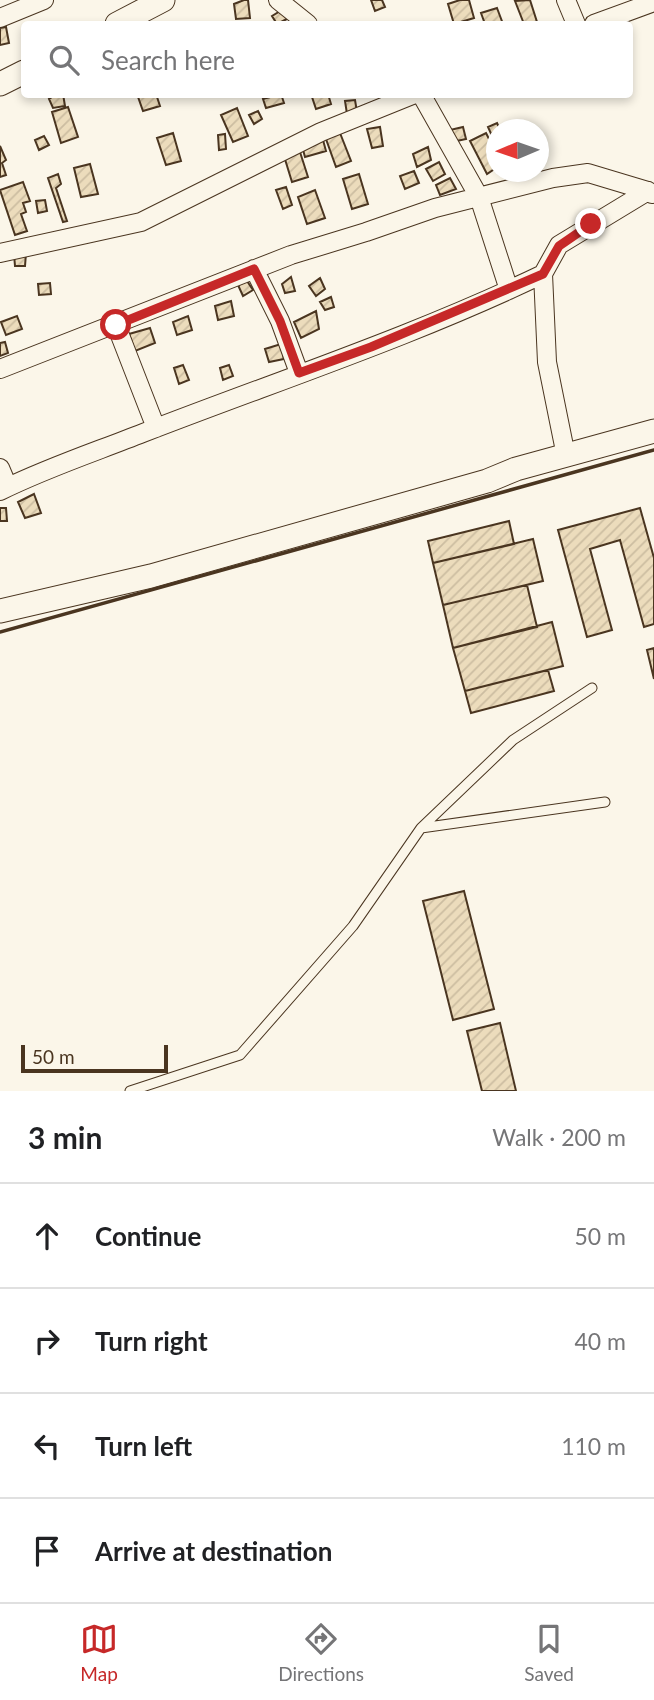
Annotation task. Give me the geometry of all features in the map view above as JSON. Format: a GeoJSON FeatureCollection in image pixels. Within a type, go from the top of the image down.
{"type":"FeatureCollection","features":[{"type":"Feature","properties":{"kind":"street"},"geometry":{"type":"LineString","coordinates":[[0,18],[44,0]]}},
{"type":"Feature","properties":{"kind":"street"},"geometry":{"type":"LineString","coordinates":[[123,21],[163,0]]}},
{"type":"Feature","properties":{"kind":"street"},"geometry":{"type":"LineString","coordinates":[[278,0],[304,21]]}},
{"type":"Feature","properties":{"kind":"street"},"geometry":{"type":"LineString","coordinates":[[566,0],[575,21]]}},
{"type":"Feature","properties":{"kind":"street"},"geometry":{"type":"LineString","coordinates":[[602,21],[654,2]]}},
{"type":"Feature","properties":{"kind":"street"},"geometry":{"type":"LineString","coordinates":[[0,84],[21,74]]}},
{"type":"Feature","properties":{"kind":"street"},"geometry":{"type":"LineString","coordinates":[[0,253],[141,222],[321,132],[405,98]]}},
{"type":"Feature","properties":{"kind":"street"},"geometry":{"type":"LineString","coordinates":[[423,98],[479,197],[509,290]]}},
{"type":"Feature","properties":{"kind":"street"},"geometry":{"type":"LineString","coordinates":[[0,369],[254,269],[435,208],[553,178],[588,173],[651,193]]}},
{"type":"Feature","properties":{"kind":"street"},"geometry":{"type":"LineString","coordinates":[[566,456],[547,362],[543,274],[559,246],[651,193]]}},
{"type":"Feature","properties":{"kind":"street"},"geometry":{"type":"LineString","coordinates":[[254,269],[280,321],[299,373]]}},
{"type":"Feature","properties":{"kind":"street"},"geometry":{"type":"LineString","coordinates":[[0,468],[4,489],[371,347],[543,274]]}},
{"type":"Feature","properties":{"kind":"street"},"geometry":{"type":"LineString","coordinates":[[116,325],[156,428]]}},
{"type":"Feature","properties":{"kind":"street"},"geometry":{"type":"LineString","coordinates":[[0,611],[151,576],[654,431]]}},
{"type":"Feature","properties":{"kind":"lane"},"geometry":{"type":"LineString","coordinates":[[130,1091],[240,1055],[353,926],[421,828],[513,740],[592,688]]}},
{"type":"Feature","properties":{"kind":"lane"},"geometry":{"type":"LineString","coordinates":[[421,828],[605,802]]}},
{"type":"Feature","properties":{"kind":"building"},"geometry":{"type":"Polygon","coordinates":[[[248,0],[250,18],[236,19],[234,4],[248,0]]]}},
{"type":"Feature","properties":{"kind":"building"},"geometry":{"type":"Polygon","coordinates":[[[371,0],[382,0],[385,7],[375,11],[371,0]]]}},
{"type":"Feature","properties":{"kind":"building"},"geometry":{"type":"Polygon","coordinates":[[[469,0],[474,18],[453,21],[448,4],[469,0]]]}},
{"type":"Feature","properties":{"kind":"building"},"geometry":{"type":"Polygon","coordinates":[[[530,0],[537,21],[523,21],[515,1],[530,0]]]}},
{"type":"Feature","properties":{"kind":"building"},"geometry":{"type":"Polygon","coordinates":[[[497,8],[502,21],[484,21],[481,13],[497,8]]]}},
{"type":"Feature","properties":{"kind":"building"},"geometry":{"type":"Polygon","coordinates":[[[282,10],[287,19],[275,21],[272,16],[282,10]]]}},
{"type":"Feature","properties":{"kind":"building"},"geometry":{"type":"Polygon","coordinates":[[[6,27],[9,43],[0,45],[0,28],[6,27]]]}},
{"type":"Feature","properties":{"kind":"building"},"geometry":{"type":"Polygon","coordinates":[[[64,98],[65,106],[53,108],[49,99],[64,98]]]}},
{"type":"Feature","properties":{"kind":"building"},"geometry":{"type":"Polygon","coordinates":[[[138,98],[157,98],[160,106],[143,111],[138,98]]]}},
{"type":"Feature","properties":{"kind":"building"},"geometry":{"type":"Polygon","coordinates":[[[282,98],[284,103],[266,108],[263,99],[282,98]]]}},
{"type":"Feature","properties":{"kind":"building"},"geometry":{"type":"Polygon","coordinates":[[[312,98],[329,98],[331,104],[316,109],[312,98]]]}},
{"type":"Feature","properties":{"kind":"building"},"geometry":{"type":"Polygon","coordinates":[[[355,100],[357,112],[347,114],[345,101],[355,100]]]}},
{"type":"Feature","properties":{"kind":"building"},"geometry":{"type":"Polygon","coordinates":[[[68,107],[78,137],[61,143],[52,112],[68,107]]]}},
{"type":"Feature","properties":{"kind":"building"},"geometry":{"type":"Polygon","coordinates":[[[237,108],[248,136],[233,142],[221,115],[237,108]]]}},
{"type":"Feature","properties":{"kind":"building"},"geometry":{"type":"Polygon","coordinates":[[[258,111],[262,119],[254,124],[249,115],[258,111]]]}},
{"type":"Feature","properties":{"kind":"building"},"geometry":{"type":"Polygon","coordinates":[[[380,127],[383,146],[372,148],[367,129],[380,127]]]}},
{"type":"Feature","properties":{"kind":"building"},"geometry":{"type":"Polygon","coordinates":[[[463,127],[466,139],[452,142],[450,130],[463,127]]]}},
{"type":"Feature","properties":{"kind":"building"},"geometry":{"type":"Polygon","coordinates":[[[173,133],[181,161],[166,165],[157,138],[173,133]]]}},
{"type":"Feature","properties":{"kind":"building"},"geometry":{"type":"Polygon","coordinates":[[[340,133],[351,161],[336,167],[326,139],[340,133]]]}},
{"type":"Feature","properties":{"kind":"building"},"geometry":{"type":"Polygon","coordinates":[[[486,133],[486,172],[470,141],[486,133]]]}},
{"type":"Feature","properties":{"kind":"building"},"geometry":{"type":"Polygon","coordinates":[[[225,134],[226,149],[219,150],[218,135],[225,134]]]}},
{"type":"Feature","properties":{"kind":"building"},"geometry":{"type":"Polygon","coordinates":[[[44,136],[49,145],[39,150],[35,140],[44,136]]]}},
{"type":"Feature","properties":{"kind":"building"},"geometry":{"type":"Polygon","coordinates":[[[323,140],[326,151],[305,157],[302,146],[323,140]]]}},
{"type":"Feature","properties":{"kind":"building"},"geometry":{"type":"Polygon","coordinates":[[[0,146],[6,160],[2,163],[6,175],[0,177],[0,146]]]}},
{"type":"Feature","properties":{"kind":"building"},"geometry":{"type":"Polygon","coordinates":[[[428,147],[431,160],[417,167],[413,154],[428,147]]]}},
{"type":"Feature","properties":{"kind":"building"},"geometry":{"type":"Polygon","coordinates":[[[300,152],[308,177],[292,182],[284,156],[300,152]]]}},
{"type":"Feature","properties":{"kind":"building"},"geometry":{"type":"Polygon","coordinates":[[[439,162],[445,174],[433,181],[426,169],[439,162]]]}},
{"type":"Feature","properties":{"kind":"building"},"geometry":{"type":"Polygon","coordinates":[[[90,164],[98,194],[81,197],[74,168],[90,164]]]}},
{"type":"Feature","properties":{"kind":"building"},"geometry":{"type":"Polygon","coordinates":[[[414,171],[419,183],[405,189],[400,176],[414,171]]]}},
{"type":"Feature","properties":{"kind":"building"},"geometry":{"type":"Polygon","coordinates":[[[58,174],[61,184],[56,188],[67,221],[63,222],[48,178],[58,174]]]}},
{"type":"Feature","properties":{"kind":"building"},"geometry":{"type":"Polygon","coordinates":[[[359,174],[368,204],[352,209],[343,179],[359,174]]]}},
{"type":"Feature","properties":{"kind":"building"},"geometry":{"type":"Polygon","coordinates":[[[450,178],[456,189],[440,195],[436,185],[450,178]]]}},
{"type":"Feature","properties":{"kind":"building"},"geometry":{"type":"Polygon","coordinates":[[[23,182],[30,201],[23,203],[26,212],[21,214],[27,231],[15,235],[0,190],[23,182]]]}},
{"type":"Feature","properties":{"kind":"building"},"geometry":{"type":"Polygon","coordinates":[[[286,187],[292,205],[283,209],[276,190],[286,187]]]}},
{"type":"Feature","properties":{"kind":"building"},"geometry":{"type":"Polygon","coordinates":[[[315,190],[325,218],[307,224],[298,197],[315,190]]]}},
{"type":"Feature","properties":{"kind":"building"},"geometry":{"type":"Polygon","coordinates":[[[45,200],[47,211],[38,213],[36,201],[45,200]]]}},
{"type":"Feature","properties":{"kind":"building"},"geometry":{"type":"Polygon","coordinates":[[[26,253],[25,266],[15,266],[14,254],[26,253]]]}},
{"type":"Feature","properties":{"kind":"building"},"geometry":{"type":"Polygon","coordinates":[[[291,277],[295,291],[285,293],[282,284],[291,277]]]}},
{"type":"Feature","properties":{"kind":"building"},"geometry":{"type":"Polygon","coordinates":[[[320,278],[325,289],[316,296],[309,286],[320,278]]]}},
{"type":"Feature","properties":{"kind":"building"},"geometry":{"type":"Polygon","coordinates":[[[247,281],[253,290],[243,296],[238,285],[247,281]]]}},
{"type":"Feature","properties":{"kind":"building"},"geometry":{"type":"Polygon","coordinates":[[[50,283],[51,294],[39,295],[38,284],[50,283]]]}},
{"type":"Feature","properties":{"kind":"building"},"geometry":{"type":"Polygon","coordinates":[[[331,297],[334,307],[325,310],[320,302],[331,297]]]}},
{"type":"Feature","properties":{"kind":"building"},"geometry":{"type":"Polygon","coordinates":[[[231,301],[234,316],[218,320],[215,306],[231,301]]]}},
{"type":"Feature","properties":{"kind":"building"},"geometry":{"type":"Polygon","coordinates":[[[316,311],[319,329],[301,338],[294,322],[316,311]]]}},
{"type":"Feature","properties":{"kind":"building"},"geometry":{"type":"Polygon","coordinates":[[[17,316],[22,329],[6,335],[1,322],[17,316]]]}},
{"type":"Feature","properties":{"kind":"building"},"geometry":{"type":"Polygon","coordinates":[[[188,316],[192,330],[177,335],[173,322],[188,316]]]}},
{"type":"Feature","properties":{"kind":"building"},"geometry":{"type":"Polygon","coordinates":[[[150,328],[155,343],[135,351],[129,334],[150,328]]]}},
{"type":"Feature","properties":{"kind":"building"},"geometry":{"type":"Polygon","coordinates":[[[5,342],[8,353],[0,356],[0,343],[5,342]]]}},
{"type":"Feature","properties":{"kind":"building"},"geometry":{"type":"Polygon","coordinates":[[[281,344],[284,359],[269,362],[265,349],[281,344]]]}},
{"type":"Feature","properties":{"kind":"building"},"geometry":{"type":"Polygon","coordinates":[[[183,365],[189,380],[179,384],[174,368],[183,365]]]}},
{"type":"Feature","properties":{"kind":"building"},"geometry":{"type":"Polygon","coordinates":[[[229,365],[233,376],[223,380],[220,368],[229,365]]]}},
{"type":"Feature","properties":{"kind":"building"},"geometry":{"type":"Polygon","coordinates":[[[34,494],[41,513],[25,518],[18,502],[34,494]]]}},
{"type":"Feature","properties":{"kind":"building"},"geometry":{"type":"Polygon","coordinates":[[[0,508],[6,508],[7,521],[0,521],[0,508]]]}},
{"type":"Feature","properties":{"kind":"building"},"geometry":{"type":"Polygon","coordinates":[[[640,508],[654,558],[654,624],[644,627],[620,540],[590,549],[612,630],[587,637],[558,530],[640,508]]]}},
{"type":"Feature","properties":{"kind":"building"},"geometry":{"type":"Polygon","coordinates":[[[509,521],[514,544],[433,563],[428,541],[509,521]]]}},
{"type":"Feature","properties":{"kind":"building"},"geometry":{"type":"Polygon","coordinates":[[[533,539],[543,581],[443,605],[433,563],[533,539]]]}},
{"type":"Feature","properties":{"kind":"building"},"geometry":{"type":"Polygon","coordinates":[[[527,585],[537,627],[453,648],[443,605],[527,585]]]}},
{"type":"Feature","properties":{"kind":"building"},"geometry":{"type":"Polygon","coordinates":[[[552,622],[563,666],[465,691],[453,648],[552,622]]]}},
{"type":"Feature","properties":{"kind":"building"},"geometry":{"type":"Polygon","coordinates":[[[654,648],[654,679],[647,650],[654,648]]]}},
{"type":"Feature","properties":{"kind":"building"},"geometry":{"type":"Polygon","coordinates":[[[548,670],[554,691],[471,713],[465,691],[548,670]]]}},
{"type":"Feature","properties":{"kind":"building"},"geometry":{"type":"Polygon","coordinates":[[[464,891],[494,1009],[453,1020],[423,901],[464,891]]]}},
{"type":"Feature","properties":{"kind":"building"},"geometry":{"type":"Polygon","coordinates":[[[500,1023],[516,1091],[482,1091],[467,1031],[500,1023]]]}},
{"type":"Feature","properties":{"kind":"wall"},"geometry":{"type":"LineString","coordinates":[[0,632],[654,450]]}},
{"type":"Feature","properties":{"kind":"route"},"geometry":{"type":"LineString","coordinates":[[116,325],[254,269],[280,321],[299,373],[371,347],[543,274],[559,246],[591,224]]}}]}
